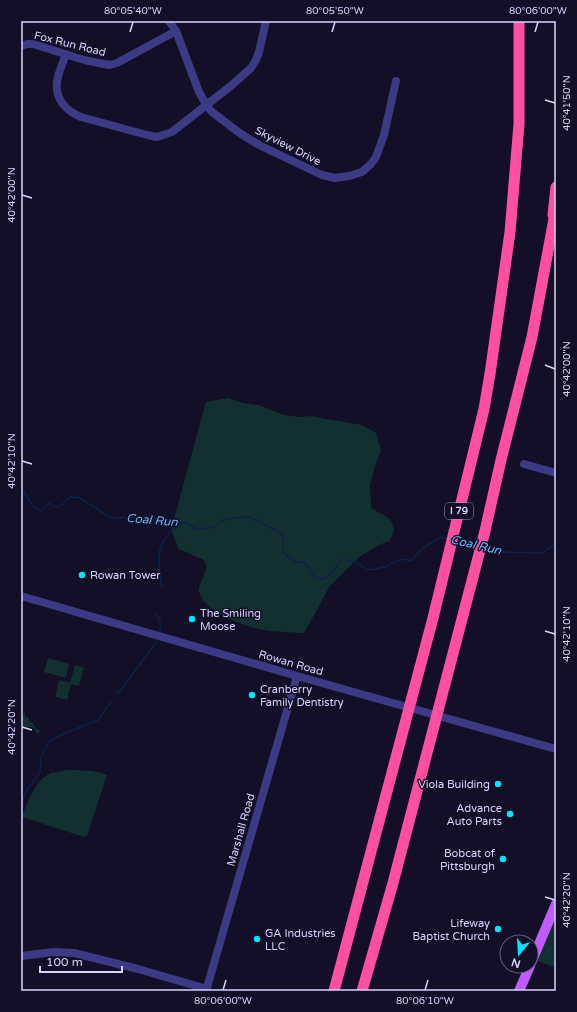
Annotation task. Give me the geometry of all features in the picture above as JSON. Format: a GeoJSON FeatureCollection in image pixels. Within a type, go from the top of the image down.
{"type":"FeatureCollection","features":[{"type":"Feature","properties":{"kind":"highway","name":"I 79"},"geometry":{"type":"LineString","coordinates":[[334,991],[433,618],[484,409],[510,232],[518,124],[519,21]]}},
{"type":"Feature","properties":{"kind":"highway","name":"I 79"},"geometry":{"type":"LineString","coordinates":[[362,991],[393,883],[485,531],[532,337],[552,234],[556,187]]}},
{"type":"Feature","properties":{"kind":"highway"},"geometry":{"type":"LineString","coordinates":[[552,234],[556,208]]}},
{"type":"Feature","properties":{"kind":"main road"},"geometry":{"type":"LineString","coordinates":[[539,944],[556,904]]}},
{"type":"Feature","properties":{"kind":"main road"},"geometry":{"type":"LineString","coordinates":[[519,991],[526,974]]}},
{"type":"Feature","properties":{"kind":"street","name":"Skyview Drive"},"geometry":{"type":"LineString","coordinates":[[169,21],[176,31],[199,92],[206,106],[240,134],[259,145],[322,175],[334,178],[362,172],[376,157],[384,135],[396,81]]}},
{"type":"Feature","properties":{"kind":"street"},"geometry":{"type":"LineString","coordinates":[[66,54],[57,82],[59,95],[66,108],[73,114],[81,117],[157,137],[172,132],[232,85],[251,68],[259,52],[266,21]]}},
{"type":"Feature","properties":{"kind":"street","name":"Fox Run Road"},"geometry":{"type":"LineString","coordinates":[[21,46],[33,44],[110,65],[117,63],[176,31]]}},
{"type":"Feature","properties":{"kind":"street"},"geometry":{"type":"LineString","coordinates":[[524,464],[556,473]]}},
{"type":"Feature","properties":{"kind":"street","name":"Rowan Road"},"geometry":{"type":"LineString","coordinates":[[21,596],[556,749]]}},
{"type":"Feature","properties":{"kind":"street","name":"Marshall Road"},"geometry":{"type":"LineString","coordinates":[[207,990],[297,676]]}},
{"type":"Feature","properties":{"kind":"street"},"geometry":{"type":"LineString","coordinates":[[21,956],[54,952],[74,952],[138,969],[207,990]]}},
{"type":"Feature","properties":{"kind":"green space"},"geometry":{"type":"Polygon","coordinates":[[[228,398],[243,403],[259,405],[284,415],[299,417],[310,416],[362,425],[376,433],[381,451],[370,485],[371,508],[391,521],[394,529],[393,534],[389,541],[359,557],[330,586],[304,633],[264,630],[247,626],[217,612],[209,606],[199,592],[199,586],[206,569],[204,560],[179,549],[171,530],[206,402],[228,398]]]}},
{"type":"Feature","properties":{"kind":"green space"},"geometry":{"type":"Polygon","coordinates":[[[48,658],[69,664],[66,678],[44,672],[48,658]]]}},
{"type":"Feature","properties":{"kind":"green space"},"geometry":{"type":"Polygon","coordinates":[[[75,665],[84,668],[79,686],[71,684],[67,700],[55,697],[59,680],[70,683],[75,665]]]}},
{"type":"Feature","properties":{"kind":"green space"},"geometry":{"type":"Polygon","coordinates":[[[24,712],[25,717],[28,717],[29,721],[33,723],[36,729],[37,728],[40,731],[38,734],[32,727],[21,727],[21,716],[23,716],[24,712]]]}},
{"type":"Feature","properties":{"kind":"green space"},"geometry":{"type":"Polygon","coordinates":[[[68,770],[93,771],[107,775],[87,836],[84,837],[22,817],[39,782],[53,772],[68,770]]]}},
{"type":"Feature","properties":{"kind":"green space"},"geometry":{"type":"Polygon","coordinates":[[[556,904],[556,968],[539,961],[539,945],[556,904]]]}},
{"type":"Feature","properties":{"kind":"waterway","name":"Coal Run"},"geometry":{"type":"LineString","coordinates":[[21,487],[33,506],[41,511],[49,503],[55,506],[60,506],[70,497],[80,498],[109,517],[139,517],[165,520],[172,523],[186,523],[196,529],[215,526],[223,520],[250,517],[281,533],[284,542],[283,552],[293,561],[304,563],[310,569],[315,578],[328,577],[343,559],[359,564],[367,570],[388,566],[404,559],[411,561],[424,547],[442,537],[448,539]]}},
{"type":"Feature","properties":{"kind":"waterway"},"geometry":{"type":"LineString","coordinates":[[162,589],[159,570],[159,554],[161,546],[165,539],[179,524]]}},
{"type":"Feature","properties":{"kind":"waterway","name":"Coal Run"},"geometry":{"type":"LineString","coordinates":[[456,540],[477,546]]}},
{"type":"Feature","properties":{"kind":"waterway","name":"Coal Run"},"geometry":{"type":"LineString","coordinates":[[485,548],[502,552],[542,553],[556,543]]}},
{"type":"Feature","properties":{"kind":"waterway"},"geometry":{"type":"LineString","coordinates":[[156,614],[160,620],[160,631]]}},
{"type":"Feature","properties":{"kind":"waterway"},"geometry":{"type":"LineString","coordinates":[[117,694],[157,641]]}},
{"type":"Feature","properties":{"kind":"waterway"},"geometry":{"type":"LineString","coordinates":[[21,807],[25,793],[40,772],[41,758],[49,741],[98,720],[111,701]]}},
{"type":"Feature","properties":{"kind":"place","name":"Rowan Tower"},"geometry":{"type":"Point","coordinates":[82,575]}},
{"type":"Feature","properties":{"kind":"place","name":"The Smiling Moose"},"geometry":{"type":"Point","coordinates":[192,619]}},
{"type":"Feature","properties":{"kind":"place","name":"Cranberry Family Dentistry"},"geometry":{"type":"Point","coordinates":[252,695]}},
{"type":"Feature","properties":{"kind":"place","name":"Viola Building"},"geometry":{"type":"Point","coordinates":[498,784]}},
{"type":"Feature","properties":{"kind":"place","name":"Advance Auto Parts"},"geometry":{"type":"Point","coordinates":[510,814]}},
{"type":"Feature","properties":{"kind":"place","name":"Bobcat of Pittsburgh"},"geometry":{"type":"Point","coordinates":[503,859]}},
{"type":"Feature","properties":{"kind":"place","name":"Lifeway Baptist Church"},"geometry":{"type":"Point","coordinates":[498,929]}},
{"type":"Feature","properties":{"kind":"place","name":"GA Industries LLC"},"geometry":{"type":"Point","coordinates":[257,939]}}]}
